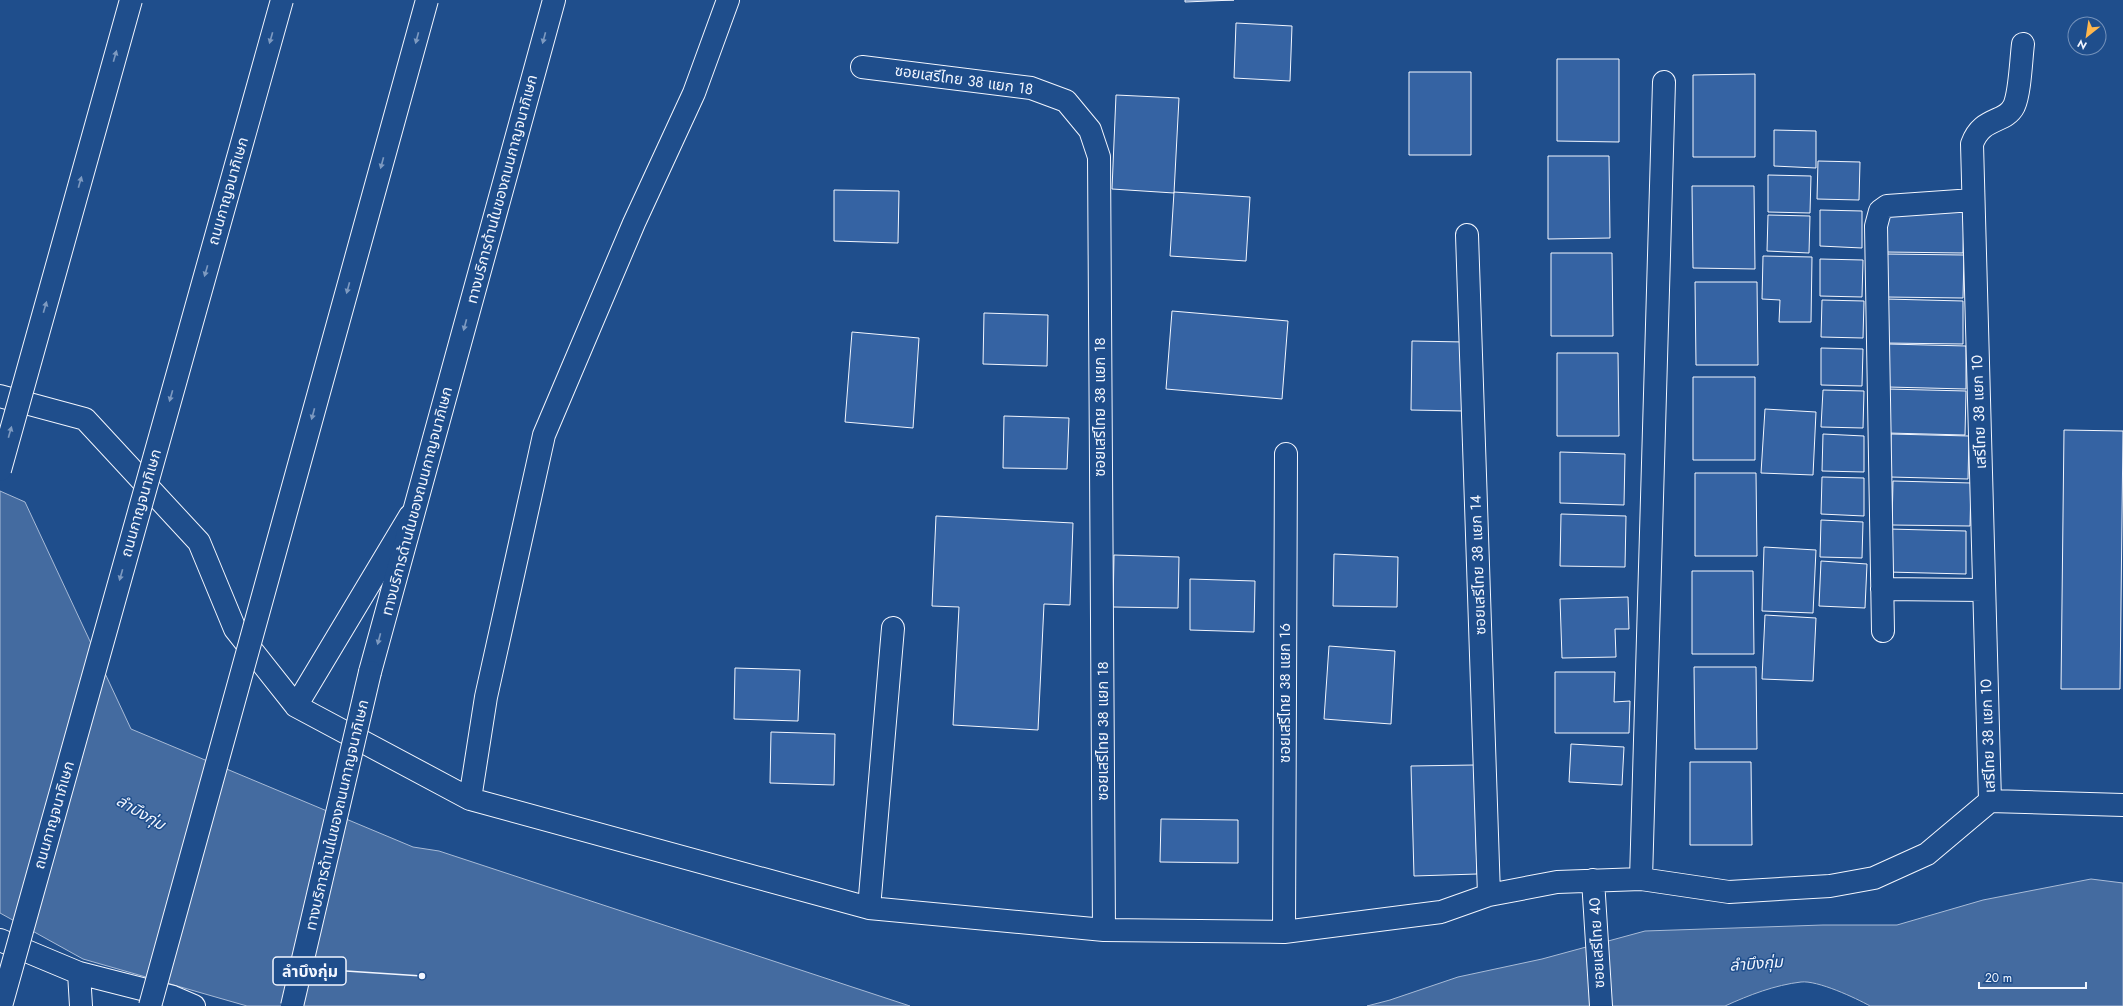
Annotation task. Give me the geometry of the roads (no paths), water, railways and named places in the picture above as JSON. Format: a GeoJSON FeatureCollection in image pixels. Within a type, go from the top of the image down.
{"type":"FeatureCollection","features":[{"type":"Feature","properties":{"kind":"main road"},"geometry":{"type":"LineString","coordinates":[[0,470],[131,0]]}},
{"type":"Feature","properties":{"kind":"main road","name":"ถนนกาญจนาภิเษก"},"geometry":{"type":"LineString","coordinates":[[1,1006],[282,0]]}},
{"type":"Feature","properties":{"kind":"main road"},"geometry":{"type":"LineString","coordinates":[[150,1006],[427,0]]}},
{"type":"Feature","properties":{"kind":"main road","name":"ทางบริการด้านในของถนนกาญจนาภิเษก"},"geometry":{"type":"LineString","coordinates":[[292,1006],[370,672],[554,0]]}},
{"type":"Feature","properties":{"kind":"main road"},"geometry":{"type":"LineString","coordinates":[[470,800],[486,697],[544,435],[634,223],[694,93],[728,0]]}},
{"type":"Feature","properties":{"kind":"main road","name":"เสรีไทย 38 แยก 10"},"geometry":{"type":"LineString","coordinates":[[1990,801],[1972,144],[1975,134],[1983,126],[2007,114],[2014,106],[2023,44]]}},
{"type":"Feature","properties":{"kind":"main road","name":"ซอยเสรีไทย 38 แยก 18"},"geometry":{"type":"LineString","coordinates":[[862,67],[1031,88],[1066,102],[1090,130],[1099,157],[1104,930]]}},
{"type":"Feature","properties":{"kind":"main road"},"geometry":{"type":"LineString","coordinates":[[1641,879],[1664,82]]}},
{"type":"Feature","properties":{"kind":"main road"},"geometry":{"type":"LineString","coordinates":[[1883,631],[1876,226],[1880,211],[1887,206],[1973,200]]}},
{"type":"Feature","properties":{"kind":"main road","name":"ซอยเสรีไทย 38 แยก 14"},"geometry":{"type":"LineString","coordinates":[[1467,235],[1489,895]]}},
{"type":"Feature","properties":{"kind":"main road"},"geometry":{"type":"LineString","coordinates":[[0,396],[85,419],[199,542],[235,629],[296,706],[470,800],[869,908],[1104,930],[1284,932],[1441,912],[1489,895],[1557,882],[1641,879],[1729,892],[1830,886],[1874,878],[1927,854],[1990,801],[2123,805]]}},
{"type":"Feature","properties":{"kind":"main road","name":"ซอยเสรีไทย 38 แยก 16"},"geometry":{"type":"LineString","coordinates":[[1284,932],[1286,454]]}},
{"type":"Feature","properties":{"kind":"main road"},"geometry":{"type":"LineString","coordinates":[[296,706],[415,507]]}},
{"type":"Feature","properties":{"kind":"main road"},"geometry":{"type":"LineString","coordinates":[[1882,589],[1984,590]]}},
{"type":"Feature","properties":{"kind":"main road"},"geometry":{"type":"LineString","coordinates":[[869,908],[893,628]]}},
{"type":"Feature","properties":{"kind":"main road","name":"ซอยเสรีไทย 40"},"geometry":{"type":"LineString","coordinates":[[1594,880],[1601,1006]]}},
{"type":"Feature","properties":{"kind":"main road"},"geometry":{"type":"LineString","coordinates":[[0,940],[79,973],[173,997],[194,1006]]}},
{"type":"Feature","properties":{"kind":"main road"},"geometry":{"type":"LineString","coordinates":[[79,973],[81,1006]]}},
{"type":"Feature","properties":{"kind":"water"},"geometry":{"type":"Polygon","coordinates":[[[0,491],[25,502],[131,729],[413,847],[439,851],[910,1006],[247,1006],[83,959],[0,913],[0,491]]]}},
{"type":"Feature","properties":{"kind":"water"},"geometry":{"type":"Polygon","coordinates":[[[2091,879],[2123,883],[2123,1006],[1870,1006],[1846,994],[1826,987],[1808,982],[1801,982],[1782,985],[1762,991],[1725,1006],[1367,1006],[1390,1000],[1458,977],[1542,959],[1645,931],[1823,925],[1897,925],[1983,900],[2091,879]]]}},
{"type":"Feature","properties":{"kind":"place","name":"ลำบึงกุ่ม"},"geometry":{"type":"Point","coordinates":[422,976]}}]}
